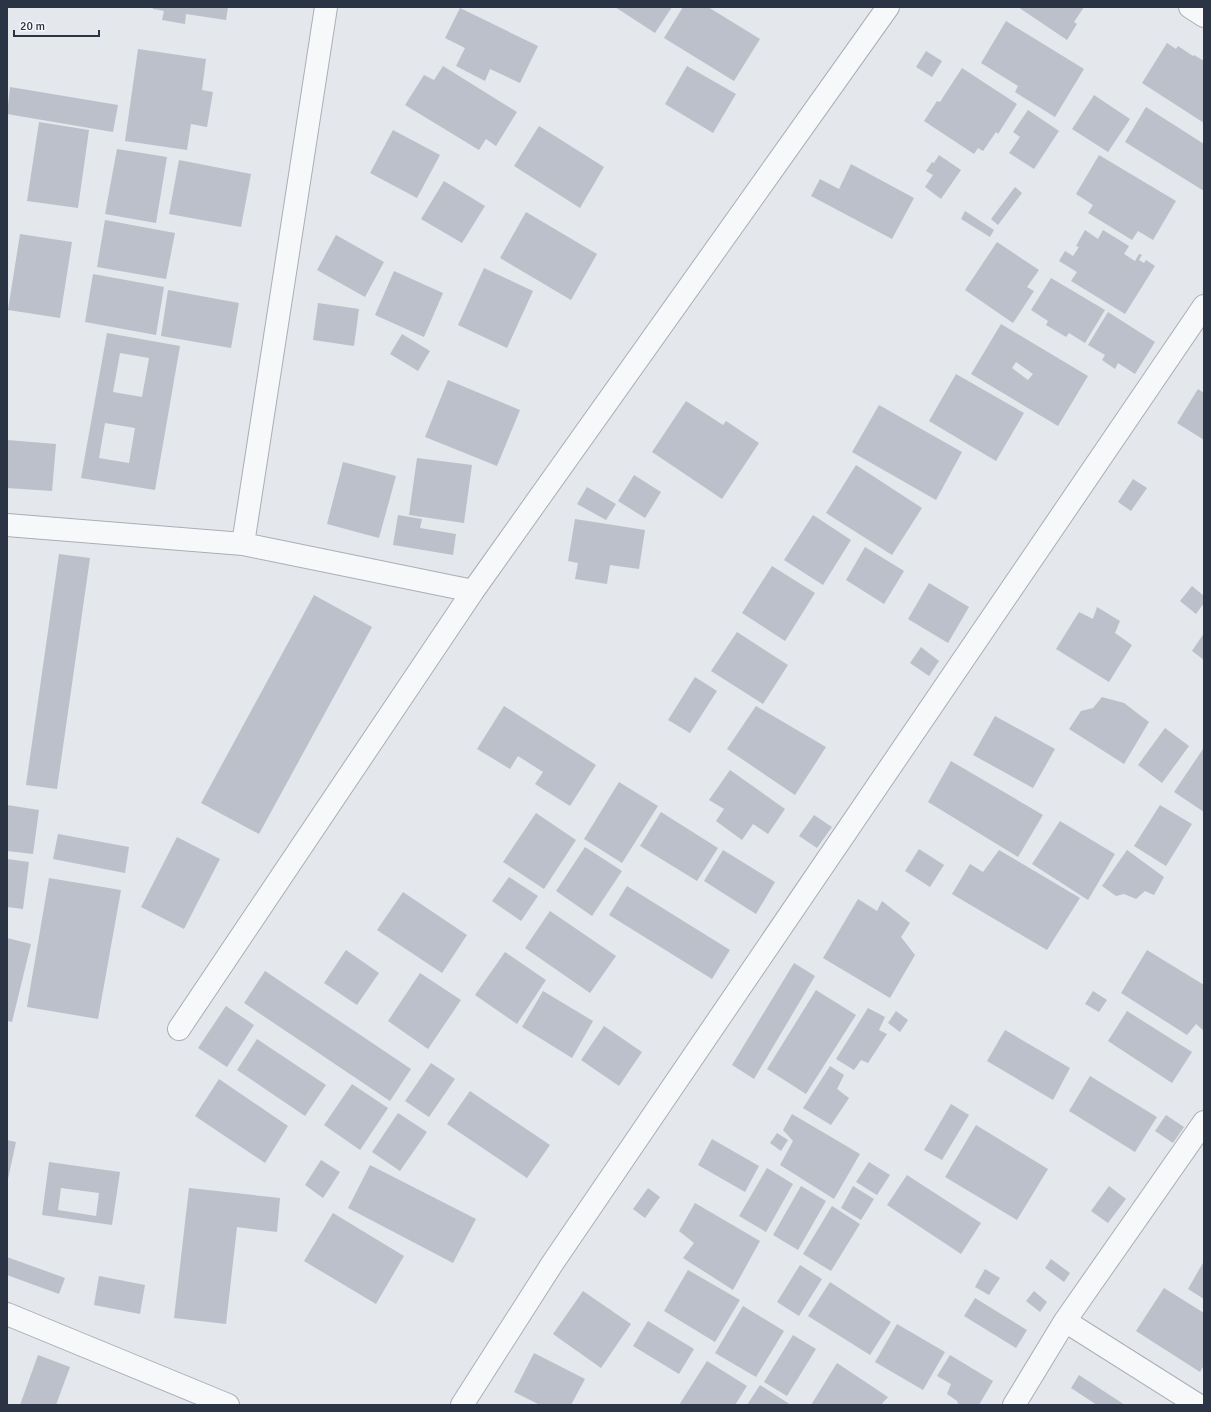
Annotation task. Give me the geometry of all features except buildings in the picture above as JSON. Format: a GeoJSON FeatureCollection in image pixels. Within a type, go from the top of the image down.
{"type":"FeatureCollection","features":[{"type":"Feature","properties":{"kind":"street"},"geometry":{"type":"LineString","coordinates":[[243,544],[326,7]]}},
{"type":"Feature","properties":{"kind":"street"},"geometry":{"type":"LineString","coordinates":[[179,1029],[473,591],[888,7]]}},
{"type":"Feature","properties":{"kind":"street"},"geometry":{"type":"LineString","coordinates":[[1190,7],[1204,16]]}},
{"type":"Feature","properties":{"kind":"street"},"geometry":{"type":"LineString","coordinates":[[462,1405],[552,1264],[1204,306]]}},
{"type":"Feature","properties":{"kind":"street"},"geometry":{"type":"LineString","coordinates":[[7,525],[243,544],[473,591]]}},
{"type":"Feature","properties":{"kind":"street"},"geometry":{"type":"LineString","coordinates":[[1014,1405],[1065,1321],[1204,1122]]}},
{"type":"Feature","properties":{"kind":"street"},"geometry":{"type":"LineString","coordinates":[[7,1314],[228,1405]]}},
{"type":"Feature","properties":{"kind":"street"},"geometry":{"type":"LineString","coordinates":[[1065,1321],[1198,1405]]}}]}
